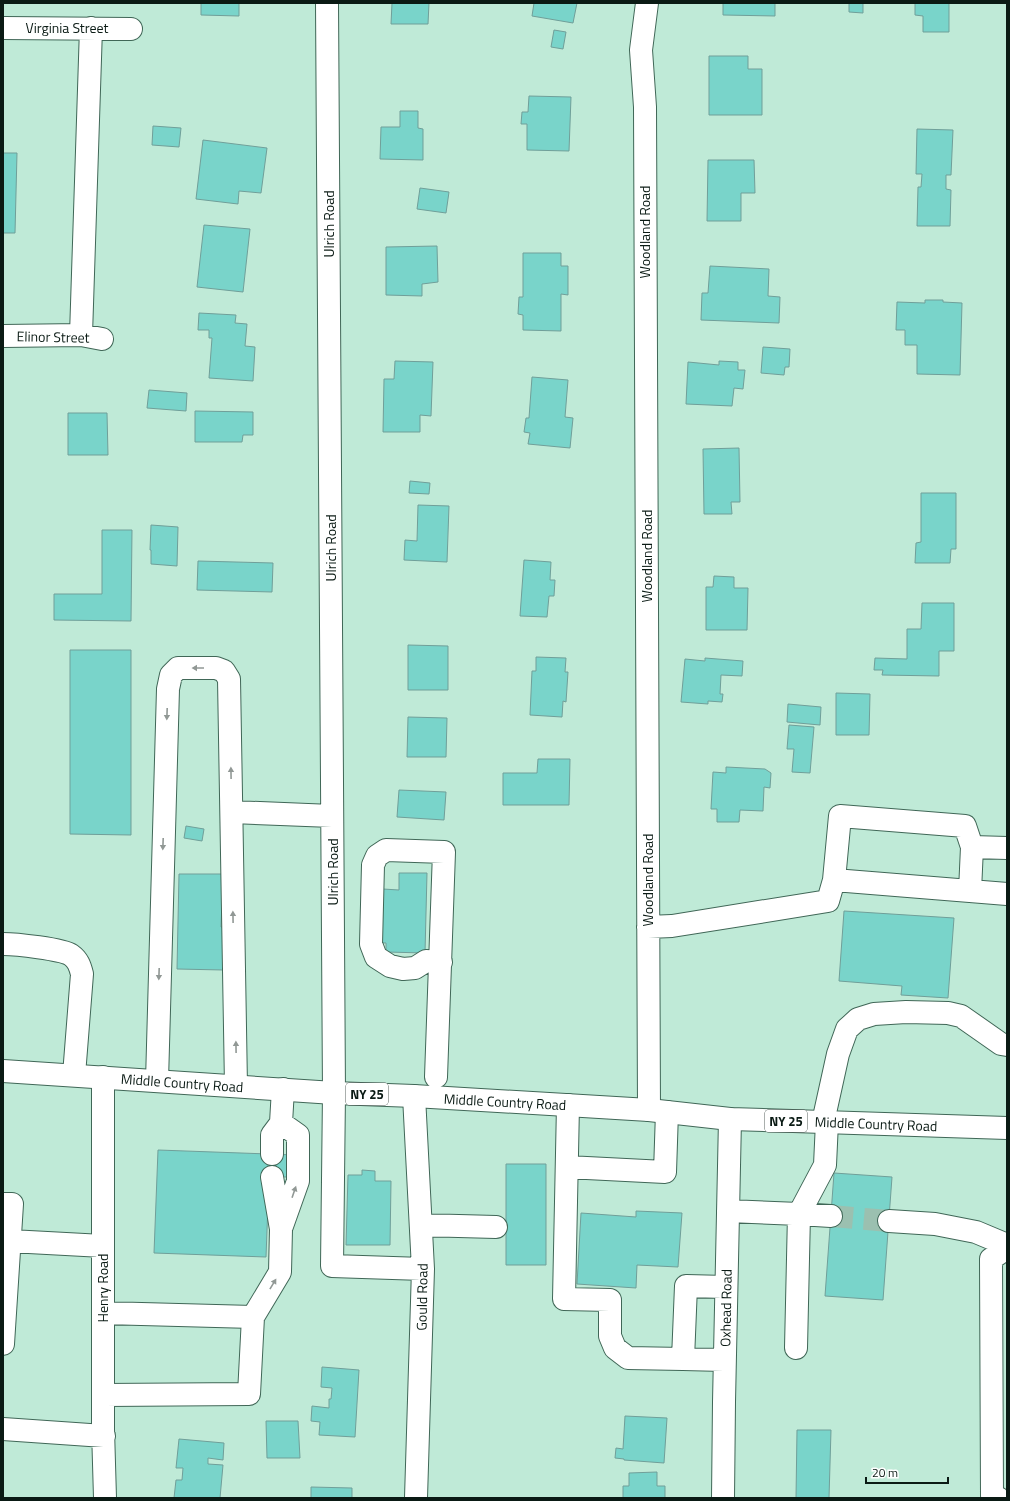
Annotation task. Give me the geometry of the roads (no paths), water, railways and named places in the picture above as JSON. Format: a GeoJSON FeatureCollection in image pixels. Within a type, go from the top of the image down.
{"type":"FeatureCollection","features":[{"type":"Feature","properties":{"kind":"street","name":"Ulrich Road"},"geometry":{"type":"LineString","coordinates":[[327,3],[334,1093],[332,1266],[423,1269]]}},
{"type":"Feature","properties":{"kind":"street","name":"Woodland Road"},"geometry":{"type":"LineString","coordinates":[[567,1168],[665,1172],[658,1111],[648,927],[645,107],[641,50],[647,3]]}},
{"type":"Feature","properties":{"kind":"street","name":"Virginia Street"},"geometry":{"type":"LineString","coordinates":[[3,28],[131,29]]}},
{"type":"Feature","properties":{"kind":"street","name":"Elinor Street"},"geometry":{"type":"LineString","coordinates":[[3,336],[92,337],[91,28]]}},
{"type":"Feature","properties":{"kind":"street"},"geometry":{"type":"LineString","coordinates":[[157,1081],[168,689],[171,675],[178,668],[216,668],[224,671],[229,679],[236,1086]]}},
{"type":"Feature","properties":{"kind":"street"},"geometry":{"type":"LineString","coordinates":[[232,812],[332,816]]}},
{"type":"Feature","properties":{"kind":"street"},"geometry":{"type":"LineString","coordinates":[[648,927],[672,926],[828,901],[834,880],[840,816],[965,826],[972,846],[970,891]]}},
{"type":"Feature","properties":{"kind":"street"},"geometry":{"type":"LineString","coordinates":[[972,846],[1007,848]]}},
{"type":"Feature","properties":{"kind":"street"},"geometry":{"type":"LineString","coordinates":[[436,1077],[441,962],[444,852],[386,850],[377,856],[373,865],[371,944],[376,957],[390,966],[403,969],[415,968],[426,961],[441,962]]}},
{"type":"Feature","properties":{"kind":"street"},"geometry":{"type":"LineString","coordinates":[[834,880],[1007,894]]}},
{"type":"Feature","properties":{"kind":"street"},"geometry":{"type":"LineString","coordinates":[[3,944],[65,951],[79,963],[82,974],[74,1075]]}},
{"type":"Feature","properties":{"kind":"street"},"geometry":{"type":"LineString","coordinates":[[796,1348],[799,1214],[825,1165],[825,1122],[838,1054],[847,1029],[858,1019],[874,1014],[906,1012],[948,1013],[961,1016],[1001,1044],[1007,1045]]}},
{"type":"Feature","properties":{"kind":"street","name":"Middle Country Road"},"geometry":{"type":"LineString","coordinates":[[3,1071],[334,1093],[568,1105],[658,1111],[730,1119],[1007,1128]]}},
{"type":"Feature","properties":{"kind":"street","name":"Henry Road"},"geometry":{"type":"LineString","coordinates":[[103,1077],[105,1498]]}},
{"type":"Feature","properties":{"kind":"street"},"geometry":{"type":"LineString","coordinates":[[272,1154],[272,1135],[281,1123],[283,1089]]}},
{"type":"Feature","properties":{"kind":"street","name":"Gould Road"},"geometry":{"type":"LineString","coordinates":[[414,1096],[423,1269],[416,1498]]}},
{"type":"Feature","properties":{"kind":"street"},"geometry":{"type":"LineString","coordinates":[[568,1105],[564,1299],[610,1300],[610,1336],[615,1348],[628,1358],[724,1360]]}},
{"type":"Feature","properties":{"kind":"street","name":"Oxhead Road"},"geometry":{"type":"LineString","coordinates":[[723,1498],[724,1360],[730,1119]]}},
{"type":"Feature","properties":{"kind":"street"},"geometry":{"type":"LineString","coordinates":[[281,1123],[298,1135],[298,1182],[281,1229]]}},
{"type":"Feature","properties":{"kind":"street"},"geometry":{"type":"LineString","coordinates":[[104,1395],[249,1394],[253,1317],[280,1272],[281,1229],[272,1177]]}},
{"type":"Feature","properties":{"kind":"street"},"geometry":{"type":"LineString","coordinates":[[3,1204],[12,1204],[3,1344]]}},
{"type":"Feature","properties":{"kind":"street"},"geometry":{"type":"LineString","coordinates":[[728,1211],[831,1216]]}},
{"type":"Feature","properties":{"kind":"street"},"geometry":{"type":"LineString","coordinates":[[889,1221],[935,1224],[976,1232],[1007,1245]]}},
{"type":"Feature","properties":{"kind":"street"},"geometry":{"type":"LineString","coordinates":[[421,1225],[496,1227]]}},
{"type":"Feature","properties":{"kind":"street"},"geometry":{"type":"LineString","coordinates":[[10,1241],[103,1246]]}},
{"type":"Feature","properties":{"kind":"street"},"geometry":{"type":"LineString","coordinates":[[998,1498],[992,1496],[991,1259],[1007,1248]]}},
{"type":"Feature","properties":{"kind":"street"},"geometry":{"type":"LineString","coordinates":[[683,1359],[686,1286],[726,1287]]}},
{"type":"Feature","properties":{"kind":"street"},"geometry":{"type":"LineString","coordinates":[[104,1313],[253,1317]]}},
{"type":"Feature","properties":{"kind":"street"},"geometry":{"type":"LineString","coordinates":[[3,1429],[104,1436]]}},
{"type":"Feature","properties":{"kind":"tunnel"},"geometry":{"type":"LineString","coordinates":[[831,1216],[889,1221]]}}]}
